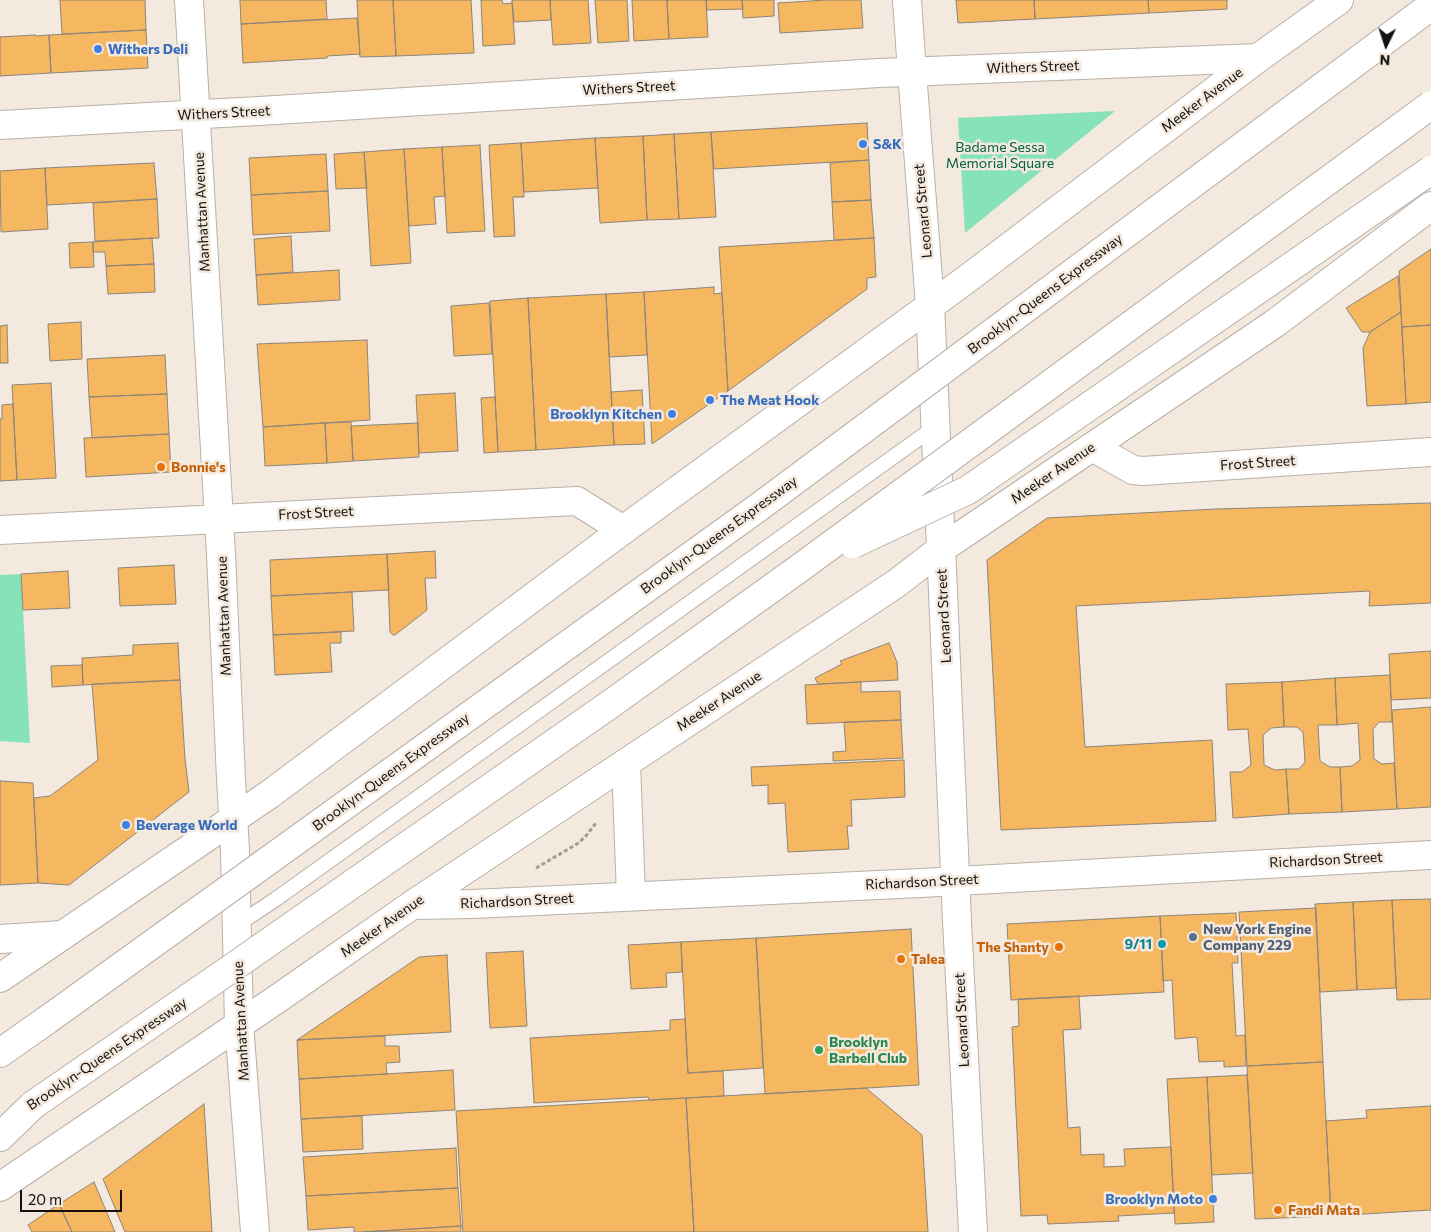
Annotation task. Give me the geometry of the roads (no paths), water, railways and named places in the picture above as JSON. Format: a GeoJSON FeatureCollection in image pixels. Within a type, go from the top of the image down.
{"type":"FeatureCollection","features":[{"type":"Feature","properties":{"kind":"main road","name":"Manhattan Avenue"},"geometry":{"type":"LineString","coordinates":[[190,0],[219,518],[233,819],[239,1024],[255,1232]]}},
{"type":"Feature","properties":{"kind":"main road","name":"Leonard Street"},"geometry":{"type":"LineString","coordinates":[[907,0],[930,305],[955,880],[974,1232]]}},
{"type":"Feature","properties":{"kind":"main road","name":"Meeker Avenue"},"geometry":{"type":"LineString","coordinates":[[0,978],[270,794],[623,530],[966,279],[1258,58],[1338,0]]}},
{"type":"Feature","properties":{"kind":"main road","name":"Brooklyn-Queens Expressway"},"geometry":{"type":"LineString","coordinates":[[0,1053],[759,506],[1431,6]]}},
{"type":"Feature","properties":{"kind":"main road","name":"Withers Street"},"geometry":{"type":"LineString","coordinates":[[0,125],[912,72],[1258,58]]}},
{"type":"Feature","properties":{"kind":"main road","name":"Brooklyn-Queens Expressway"},"geometry":{"type":"LineString","coordinates":[[0,1127],[604,709],[797,570],[1431,105]]}},
{"type":"Feature","properties":{"kind":"main road"},"geometry":{"type":"LineString","coordinates":[[797,570],[968,490],[1431,170]]}},
{"type":"Feature","properties":{"kind":"main road","name":"Meeker Avenue"},"geometry":{"type":"LineString","coordinates":[[0,1187],[412,905],[897,583],[941,549],[1274,324],[1431,206]]}},
{"type":"Feature","properties":{"kind":"main road","name":"Frost Street"},"geometry":{"type":"LineString","coordinates":[[1092,446],[1133,470],[1143,471],[1431,452]]}},
{"type":"Feature","properties":{"kind":"main road","name":"Frost Street"},"geometry":{"type":"LineString","coordinates":[[0,530],[576,501],[623,530]]}},
{"type":"Feature","properties":{"kind":"main road"},"geometry":{"type":"LineString","coordinates":[[626,763],[631,896]]}},
{"type":"Feature","properties":{"kind":"main road","name":"Richardson Street"},"geometry":{"type":"LineString","coordinates":[[412,905],[473,904],[1431,855]]}},
{"type":"Feature","properties":{"kind":"main road"},"geometry":{"type":"LineString","coordinates":[[0,939],[63,935]]}},
{"type":"Feature","properties":{"kind":"main road"},"geometry":{"type":"LineString","coordinates":[[0,1044],[48,1020]]}},
{"type":"Feature","properties":{"kind":"main road"},"geometry":{"type":"LineString","coordinates":[[0,1137],[32,1104]]}},
{"type":"Feature","properties":{"kind":"lane"},"geometry":{"type":"LineString","coordinates":[[237,925],[292,888],[935,427]]}},
{"type":"Feature","properties":{"kind":"place","name":"Withers Deli"},"geometry":{"type":"Point","coordinates":[98,49]}},
{"type":"Feature","properties":{"kind":"place","name":"S&K"},"geometry":{"type":"Point","coordinates":[863,144]}},
{"type":"Feature","properties":{"kind":"place","name":"The Meat Hook"},"geometry":{"type":"Point","coordinates":[710,400]}},
{"type":"Feature","properties":{"kind":"place","name":"Brooklyn Kitchen"},"geometry":{"type":"Point","coordinates":[672,414]}},
{"type":"Feature","properties":{"kind":"place","name":"Bonnie's"},"geometry":{"type":"Point","coordinates":[161,467]}},
{"type":"Feature","properties":{"kind":"place","name":"Beverage World"},"geometry":{"type":"Point","coordinates":[126,825]}},
{"type":"Feature","properties":{"kind":"place","name":"New York Engine Company 229"},"geometry":{"type":"Point","coordinates":[1193,937]}},
{"type":"Feature","properties":{"kind":"place","name":"9/11"},"geometry":{"type":"Point","coordinates":[1162,944]}},
{"type":"Feature","properties":{"kind":"place","name":"The Shanty"},"geometry":{"type":"Point","coordinates":[1059,947]}},
{"type":"Feature","properties":{"kind":"place","name":"Talea"},"geometry":{"type":"Point","coordinates":[901,959]}},
{"type":"Feature","properties":{"kind":"place","name":"Brooklyn Barbell Club"},"geometry":{"type":"Point","coordinates":[819,1050]}},
{"type":"Feature","properties":{"kind":"place","name":"Brooklyn Moto"},"geometry":{"type":"Point","coordinates":[1213,1199]}},
{"type":"Feature","properties":{"kind":"place","name":"Fandi Mata"},"geometry":{"type":"Point","coordinates":[1278,1210]}},
{"type":"Feature","properties":{"kind":"park label","name":"Badame Sessa Memorial Square"},"geometry":{"type":"Point","coordinates":[1000,156]}}]}
